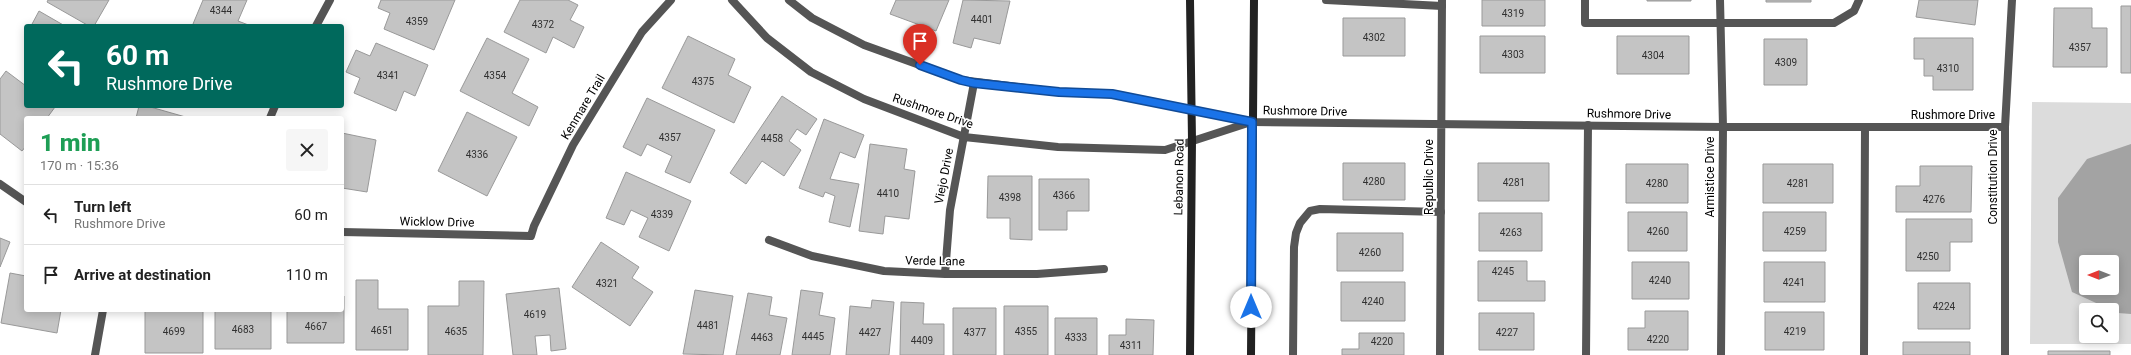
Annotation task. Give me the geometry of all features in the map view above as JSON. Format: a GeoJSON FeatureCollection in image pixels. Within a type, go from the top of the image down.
{"type":"FeatureCollection","features":[{"type":"Feature","properties":{"kind":"main road","name":"Lebanon Road"},"geometry":{"type":"LineString","coordinates":[[1190,0],[1192,109],[1190,355]]}},
{"type":"Feature","properties":{"kind":"main road"},"geometry":{"type":"LineString","coordinates":[[1251,355],[1254,0]]}},
{"type":"Feature","properties":{"kind":"street"},"geometry":{"type":"LineString","coordinates":[[317,24],[330,0]]}},
{"type":"Feature","properties":{"kind":"street","name":"Kenmare Trail"},"geometry":{"type":"LineString","coordinates":[[532,236],[534,226],[573,145],[642,32],[670,0]]}},
{"type":"Feature","properties":{"kind":"street","name":"Rushmore Drive"},"geometry":{"type":"LineString","coordinates":[[732,0],[767,38],[811,72],[864,99],[964,137],[1058,146],[1165,150],[1192,140],[1252,122]]}},
{"type":"Feature","properties":{"kind":"street","name":"Rushmore Drive"},"geometry":{"type":"LineString","coordinates":[[788,0],[812,18],[864,45],[961,80],[974,83],[1059,92],[1112,94],[1252,122],[1723,127],[2005,127]]}},
{"type":"Feature","properties":{"kind":"street"},"geometry":{"type":"LineString","coordinates":[[1326,0],[1442,3]]}},
{"type":"Feature","properties":{"kind":"street"},"geometry":{"type":"LineString","coordinates":[[1584,0],[1585,23],[1720,24],[1834,23],[1854,11],[1859,0]]}},
{"type":"Feature","properties":{"kind":"street","name":"Armistice Drive"},"geometry":{"type":"LineString","coordinates":[[1720,0],[1723,127],[1721,355]]}},
{"type":"Feature","properties":{"kind":"street","name":"Constitution Drive"},"geometry":{"type":"LineString","coordinates":[[2005,355],[2005,127],[2012,0]]}},
{"type":"Feature","properties":{"kind":"street","name":"Republic Drive"},"geometry":{"type":"LineString","coordinates":[[1440,355],[1442,3]]}},
{"type":"Feature","properties":{"kind":"street","name":"Viejo Drive"},"geometry":{"type":"LineString","coordinates":[[945,274],[950,210],[974,83]]}},
{"type":"Feature","properties":{"kind":"street"},"geometry":{"type":"LineString","coordinates":[[1586,355],[1588,125]]}},
{"type":"Feature","properties":{"kind":"street"},"geometry":{"type":"LineString","coordinates":[[1864,355],[1865,127]]}},
{"type":"Feature","properties":{"kind":"street"},"geometry":{"type":"LineString","coordinates":[[0,184],[24,201]]}},
{"type":"Feature","properties":{"kind":"street"},"geometry":{"type":"LineString","coordinates":[[1293,355],[1294,247],[1300,224],[1310,211],[1320,208],[1441,212]]}},
{"type":"Feature","properties":{"kind":"street","name":"Wicklow Drive"},"geometry":{"type":"LineString","coordinates":[[344,232],[532,236]]}},
{"type":"Feature","properties":{"kind":"street","name":"Verde Lane"},"geometry":{"type":"LineString","coordinates":[[769,240],[812,256],[858,267],[884,271],[945,274],[1064,273],[1104,269]]}},
{"type":"Feature","properties":{"kind":"street"},"geometry":{"type":"LineString","coordinates":[[95,355],[103,312]]}},
{"type":"Feature","properties":{"kind":"shaded area"},"geometry":{"type":"Polygon","coordinates":[[[2032,102],[2131,103],[2131,344],[2030,344],[2032,102]]]}},
{"type":"Feature","properties":{"kind":"shaded area"},"geometry":{"type":"Polygon","coordinates":[[[2131,144],[2131,314],[2119,313],[2119,303],[2096,303],[2072,292],[2058,242],[2058,198],[2087,159],[2131,144]]]}},
{"type":"Feature","properties":{"kind":"building"},"geometry":{"type":"Polygon","coordinates":[[[48,0],[109,0],[95,24],[86,24],[47,2],[48,0]]]}},
{"type":"Feature","properties":{"kind":"building"},"geometry":{"type":"Polygon","coordinates":[[[203,0],[247,0],[238,21],[246,24],[193,24],[203,0]]]}},
{"type":"Feature","properties":{"kind":"building"},"geometry":{"type":"Polygon","coordinates":[[[381,0],[455,0],[434,50],[384,29],[390,13],[378,8],[381,0]]]}},
{"type":"Feature","properties":{"kind":"building"},"geometry":{"type":"Polygon","coordinates":[[[520,0],[568,0],[578,5],[570,20],[584,27],[574,48],[553,37],[546,53],[504,32],[520,0]]]}},
{"type":"Feature","properties":{"kind":"building"},"geometry":{"type":"Polygon","coordinates":[[[896,0],[949,0],[936,31],[890,14],[896,0]]]}},
{"type":"Feature","properties":{"kind":"building"},"geometry":{"type":"Polygon","coordinates":[[[963,0],[1010,1],[1000,44],[974,38],[971,48],[953,43],[963,0]]]}},
{"type":"Feature","properties":{"kind":"building"},"geometry":{"type":"Polygon","coordinates":[[[1482,0],[1545,0],[1545,26],[1482,26],[1482,0]]]}},
{"type":"Feature","properties":{"kind":"building"},"geometry":{"type":"Polygon","coordinates":[[[1691,0],[1691,1],[1647,1],[1691,0]]]}},
{"type":"Feature","properties":{"kind":"building"},"geometry":{"type":"Polygon","coordinates":[[[1766,0],[1811,0],[1811,2],[1766,2],[1766,0]]]}},
{"type":"Feature","properties":{"kind":"building"},"geometry":{"type":"Polygon","coordinates":[[[1919,0],[1978,0],[1975,25],[1916,17],[1919,0]]]}},
{"type":"Feature","properties":{"kind":"building"},"geometry":{"type":"Polygon","coordinates":[[[2121,6],[2131,6],[2131,73],[2121,73],[2121,6]]]}},
{"type":"Feature","properties":{"kind":"building"},"geometry":{"type":"Polygon","coordinates":[[[2054,8],[2092,8],[2092,28],[2107,28],[2107,67],[2053,67],[2054,8]]]}},
{"type":"Feature","properties":{"kind":"building"},"geometry":{"type":"Polygon","coordinates":[[[39,11],[62,24],[32,24],[39,11]]]}},
{"type":"Feature","properties":{"kind":"building"},"geometry":{"type":"Polygon","coordinates":[[[1343,18],[1405,18],[1405,56],[1343,56],[1343,18]]]}},
{"type":"Feature","properties":{"kind":"building"},"geometry":{"type":"Polygon","coordinates":[[[688,36],[735,59],[728,75],[751,87],[734,123],[662,88],[688,36]]]}},
{"type":"Feature","properties":{"kind":"building"},"geometry":{"type":"Polygon","coordinates":[[[1480,36],[1545,36],[1545,73],[1480,73],[1480,36]]]}},
{"type":"Feature","properties":{"kind":"building"},"geometry":{"type":"Polygon","coordinates":[[[1617,36],[1689,36],[1689,74],[1617,74],[1617,36]]]}},
{"type":"Feature","properties":{"kind":"building"},"geometry":{"type":"Polygon","coordinates":[[[487,38],[529,59],[512,93],[538,107],[529,126],[460,91],[487,38]]]}},
{"type":"Feature","properties":{"kind":"building"},"geometry":{"type":"Polygon","coordinates":[[[1914,38],[1973,38],[1973,90],[1933,90],[1933,76],[1924,76],[1924,59],[1914,59],[1914,38]]]}},
{"type":"Feature","properties":{"kind":"building"},"geometry":{"type":"Polygon","coordinates":[[[1764,39],[1807,39],[1807,85],[1764,85],[1764,39]]]}},
{"type":"Feature","properties":{"kind":"building"},"geometry":{"type":"Polygon","coordinates":[[[376,43],[428,65],[415,96],[404,91],[396,111],[354,93],[360,78],[346,72],[356,50],[370,56],[376,43]]]}},
{"type":"Feature","properties":{"kind":"building"},"geometry":{"type":"Polygon","coordinates":[[[6,71],[24,84],[24,108],[54,108],[48,116],[24,116],[24,148],[22,151],[0,134],[0,79],[6,71]]]}},
{"type":"Feature","properties":{"kind":"building"},"geometry":{"type":"Polygon","coordinates":[[[782,96],[817,119],[806,135],[797,129],[789,141],[801,150],[784,176],[762,161],[746,184],[730,173],[782,96]]]}},
{"type":"Feature","properties":{"kind":"building"},"geometry":{"type":"Polygon","coordinates":[[[647,98],[715,130],[690,183],[665,172],[672,156],[647,144],[641,156],[623,147],[647,98]]]}},
{"type":"Feature","properties":{"kind":"building"},"geometry":{"type":"Polygon","coordinates":[[[138,108],[154,108],[182,116],[136,116],[138,108]]]}},
{"type":"Feature","properties":{"kind":"building"},"geometry":{"type":"Polygon","coordinates":[[[467,112],[517,137],[487,196],[438,171],[467,112]]]}},
{"type":"Feature","properties":{"kind":"building"},"geometry":{"type":"Polygon","coordinates":[[[824,119],[864,135],[855,158],[840,152],[830,179],[859,184],[850,227],[829,222],[835,196],[825,192],[823,197],[799,188],[824,119]]]}},
{"type":"Feature","properties":{"kind":"building"},"geometry":{"type":"Polygon","coordinates":[[[344,133],[376,140],[367,192],[344,188],[344,133]]]}},
{"type":"Feature","properties":{"kind":"building"},"geometry":{"type":"Polygon","coordinates":[[[870,144],[907,149],[904,169],[915,171],[909,219],[885,216],[883,234],[859,231],[870,144]]]}},
{"type":"Feature","properties":{"kind":"building"},"geometry":{"type":"Polygon","coordinates":[[[1343,163],[1405,163],[1405,200],[1343,200],[1343,163]]]}},
{"type":"Feature","properties":{"kind":"building"},"geometry":{"type":"Polygon","coordinates":[[[1478,163],[1549,163],[1549,201],[1478,201],[1478,163]]]}},
{"type":"Feature","properties":{"kind":"building"},"geometry":{"type":"Polygon","coordinates":[[[1626,164],[1688,164],[1688,203],[1626,203],[1626,164]]]}},
{"type":"Feature","properties":{"kind":"building"},"geometry":{"type":"Polygon","coordinates":[[[1763,164],[1833,164],[1833,203],[1763,203],[1763,164]]]}},
{"type":"Feature","properties":{"kind":"building"},"geometry":{"type":"Polygon","coordinates":[[[1920,166],[1972,166],[1971,212],[1896,212],[1896,186],[1920,186],[1920,166]]]}},
{"type":"Feature","properties":{"kind":"building"},"geometry":{"type":"Polygon","coordinates":[[[626,172],[691,201],[669,251],[639,237],[648,218],[631,210],[624,225],[606,218],[626,172]]]}},
{"type":"Feature","properties":{"kind":"building"},"geometry":{"type":"Polygon","coordinates":[[[988,176],[1032,176],[1032,240],[1010,239],[1010,218],[987,218],[988,176]]]}},
{"type":"Feature","properties":{"kind":"building"},"geometry":{"type":"Polygon","coordinates":[[[1039,179],[1089,179],[1089,211],[1067,211],[1067,230],[1039,230],[1039,179]]]}},
{"type":"Feature","properties":{"kind":"building"},"geometry":{"type":"Polygon","coordinates":[[[1628,212],[1687,212],[1687,251],[1628,251],[1628,212]]]}},
{"type":"Feature","properties":{"kind":"building"},"geometry":{"type":"Polygon","coordinates":[[[1763,212],[1826,212],[1826,251],[1763,251],[1763,212]]]}},
{"type":"Feature","properties":{"kind":"building"},"geometry":{"type":"Polygon","coordinates":[[[1479,213],[1542,213],[1542,251],[1479,251],[1479,213]]]}},
{"type":"Feature","properties":{"kind":"building"},"geometry":{"type":"Polygon","coordinates":[[[1906,219],[1972,219],[1972,242],[1950,242],[1950,271],[1906,271],[1906,219]]]}},
{"type":"Feature","properties":{"kind":"building"},"geometry":{"type":"Polygon","coordinates":[[[1337,233],[1403,233],[1403,271],[1337,271],[1337,233]]]}},
{"type":"Feature","properties":{"kind":"building"},"geometry":{"type":"Polygon","coordinates":[[[0,238],[10,242],[0,267],[0,238]]]}},
{"type":"Feature","properties":{"kind":"building"},"geometry":{"type":"Polygon","coordinates":[[[601,242],[639,267],[632,278],[653,292],[630,326],[572,287],[601,242]]]}},
{"type":"Feature","properties":{"kind":"building"},"geometry":{"type":"Polygon","coordinates":[[[1478,261],[1527,261],[1527,281],[1545,281],[1545,301],[1478,301],[1478,261]]]}},
{"type":"Feature","properties":{"kind":"building"},"geometry":{"type":"Polygon","coordinates":[[[1632,262],[1689,262],[1689,299],[1632,299],[1632,262]]]}},
{"type":"Feature","properties":{"kind":"building"},"geometry":{"type":"Polygon","coordinates":[[[1764,262],[1825,262],[1825,302],[1764,302],[1764,262]]]}},
{"type":"Feature","properties":{"kind":"building"},"geometry":{"type":"Polygon","coordinates":[[[10,273],[24,276],[24,312],[61,312],[57,333],[1,323],[10,273]]]}},
{"type":"Feature","properties":{"kind":"building"},"geometry":{"type":"Polygon","coordinates":[[[356,280],[378,280],[378,309],[408,309],[408,350],[356,350],[356,280]]]}},
{"type":"Feature","properties":{"kind":"building"},"geometry":{"type":"Polygon","coordinates":[[[459,281],[484,281],[483,355],[428,355],[428,306],[459,306],[459,281]]]}},
{"type":"Feature","properties":{"kind":"building"},"geometry":{"type":"Polygon","coordinates":[[[1341,282],[1405,282],[1405,321],[1341,321],[1341,282]]]}},
{"type":"Feature","properties":{"kind":"building"},"geometry":{"type":"Polygon","coordinates":[[[1918,283],[1970,283],[1970,329],[1918,329],[1918,283]]]}},
{"type":"Feature","properties":{"kind":"building"},"geometry":{"type":"Polygon","coordinates":[[[559,288],[566,349],[551,351],[550,335],[535,336],[537,355],[513,355],[506,294],[559,288]]]}},
{"type":"Feature","properties":{"kind":"building"},"geometry":{"type":"Polygon","coordinates":[[[695,290],[733,296],[723,355],[683,354],[695,290]]]}},
{"type":"Feature","properties":{"kind":"building"},"geometry":{"type":"Polygon","coordinates":[[[801,290],[823,293],[819,315],[835,318],[830,355],[792,355],[801,290]]]}},
{"type":"Feature","properties":{"kind":"building"},"geometry":{"type":"Polygon","coordinates":[[[748,293],[772,297],[769,315],[787,318],[780,355],[736,355],[748,293]]]}},
{"type":"Feature","properties":{"kind":"building"},"geometry":{"type":"Polygon","coordinates":[[[872,300],[894,302],[889,355],[846,355],[850,306],[871,308],[872,300]]]}},
{"type":"Feature","properties":{"kind":"building"},"geometry":{"type":"Polygon","coordinates":[[[901,302],[924,303],[923,324],[944,324],[944,355],[900,355],[901,302]]]}},
{"type":"Feature","properties":{"kind":"building"},"geometry":{"type":"Polygon","coordinates":[[[1004,306],[1048,306],[1048,355],[1004,355],[1004,306]]]}},
{"type":"Feature","properties":{"kind":"building"},"geometry":{"type":"Polygon","coordinates":[[[953,308],[996,308],[996,355],[953,355],[953,308]]]}},
{"type":"Feature","properties":{"kind":"building"},"geometry":{"type":"Polygon","coordinates":[[[1645,311],[1688,311],[1688,350],[1628,350],[1628,328],[1645,328],[1645,311]]]}},
{"type":"Feature","properties":{"kind":"building"},"geometry":{"type":"Polygon","coordinates":[[[145,312],[203,312],[203,353],[145,353],[145,312]]]}},
{"type":"Feature","properties":{"kind":"building"},"geometry":{"type":"Polygon","coordinates":[[[215,312],[271,312],[271,349],[215,349],[215,312]]]}},
{"type":"Feature","properties":{"kind":"building"},"geometry":{"type":"Polygon","coordinates":[[[287,312],[344,312],[344,343],[287,343],[287,312]]]}},
{"type":"Feature","properties":{"kind":"building"},"geometry":{"type":"Polygon","coordinates":[[[1765,312],[1824,312],[1824,350],[1765,350],[1765,312]]]}},
{"type":"Feature","properties":{"kind":"building"},"geometry":{"type":"Polygon","coordinates":[[[1479,313],[1534,313],[1534,350],[1479,350],[1479,313]]]}},
{"type":"Feature","properties":{"kind":"building"},"geometry":{"type":"Polygon","coordinates":[[[1055,318],[1097,318],[1097,355],[1055,355],[1055,318]]]}},
{"type":"Feature","properties":{"kind":"building"},"geometry":{"type":"Polygon","coordinates":[[[1126,319],[1154,320],[1153,355],[1109,355],[1109,335],[1126,335],[1126,319]]]}},
{"type":"Feature","properties":{"kind":"building"},"geometry":{"type":"Polygon","coordinates":[[[1359,333],[1404,333],[1404,355],[1342,355],[1342,349],[1359,349],[1359,333]]]}},
{"type":"Feature","properties":{"kind":"building"},"geometry":{"type":"Polygon","coordinates":[[[1903,342],[1970,342],[1970,355],[1903,355],[1903,342]]]}},
{"type":"Feature","properties":{"kind":"building"},"geometry":{"type":"Polygon","coordinates":[[[2048,351],[2110,351],[2110,355],[2048,355],[2048,351]]]}},
{"type":"Feature","properties":{"kind":"route"},"geometry":{"type":"LineString","coordinates":[[920,65],[961,80],[974,83],[1059,92],[1112,94],[1166,105],[1184,107],[1252,122],[1251,307]]}}]}
